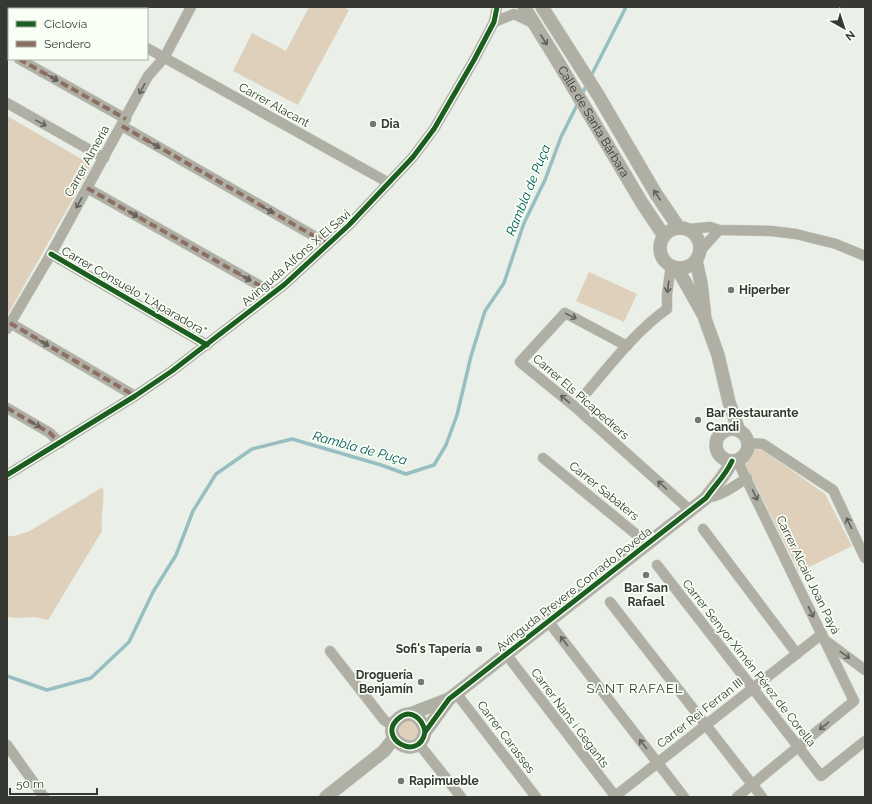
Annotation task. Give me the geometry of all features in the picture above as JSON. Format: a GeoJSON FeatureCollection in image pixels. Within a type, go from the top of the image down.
{"type":"FeatureCollection","features":[{"type":"Feature","properties":{"kind":"street","name":"Carrer Almeria"},"geometry":{"type":"LineString","coordinates":[[9,326],[51,254],[148,76],[164,58],[192,7]]}},
{"type":"Feature","properties":{"kind":"street","name":"Avinguda Alfons X El Savi"},"geometry":{"type":"LineString","coordinates":[[7,475],[12,470],[60,444],[172,371],[273,293],[352,222],[413,157],[434,129],[494,22],[497,7]]}},
{"type":"Feature","properties":{"kind":"street","name":"Calle de Santa Bárbara"},"geometry":{"type":"LineString","coordinates":[[524,7],[570,81],[642,203],[664,236]]}},
{"type":"Feature","properties":{"kind":"street","name":"Calle de Santa Bárbara"},"geometry":{"type":"LineString","coordinates":[[542,7],[598,95],[656,194],[684,229]]}},
{"type":"Feature","properties":{"kind":"street"},"geometry":{"type":"LineString","coordinates":[[494,22],[514,14],[533,23]]}},
{"type":"Feature","properties":{"kind":"street","name":"Carrer Alacant"},"geometry":{"type":"LineString","coordinates":[[148,49],[389,183]]}},
{"type":"Feature","properties":{"kind":"street"},"geometry":{"type":"LineString","coordinates":[[21,60],[328,244]]}},
{"type":"Feature","properties":{"kind":"street"},"geometry":{"type":"LineString","coordinates":[[7,103],[104,158]]}},
{"type":"Feature","properties":{"kind":"street"},"geometry":{"type":"LineString","coordinates":[[87,188],[273,293]]}},
{"type":"Feature","properties":{"kind":"street"},"geometry":{"type":"LineString","coordinates":[[739,431],[729,402],[718,354],[705,318],[674,267],[664,260],[660,253],[664,236],[671,230],[710,227],[719,230],[771,231],[796,234],[836,244],[865,256]]}},
{"type":"Feature","properties":{"kind":"street"},"geometry":{"type":"LineString","coordinates":[[684,229],[693,232],[699,240],[698,255],[705,318]]}},
{"type":"Feature","properties":{"kind":"street"},"geometry":{"type":"LineString","coordinates":[[674,267],[690,266],[719,230]]}},
{"type":"Feature","properties":{"kind":"street","name":"Carrer Consuelo \"L'Aparadora\""},"geometry":{"type":"LineString","coordinates":[[51,254],[207,345]]}},
{"type":"Feature","properties":{"kind":"street"},"geometry":{"type":"LineString","coordinates":[[587,392],[627,346],[658,315],[667,309],[667,294],[674,267]]}},
{"type":"Feature","properties":{"kind":"street","name":"Carrer Els Picapedrers"},"geometry":{"type":"LineString","coordinates":[[627,346],[565,313],[520,362],[574,406],[691,511]]}},
{"type":"Feature","properties":{"kind":"street"},"geometry":{"type":"LineString","coordinates":[[9,326],[135,396]]}},
{"type":"Feature","properties":{"kind":"street"},"geometry":{"type":"LineString","coordinates":[[726,431],[729,402]]}},
{"type":"Feature","properties":{"kind":"street"},"geometry":{"type":"LineString","coordinates":[[7,408],[50,433],[60,444]]}},
{"type":"Feature","properties":{"kind":"street"},"geometry":{"type":"LineString","coordinates":[[710,493],[730,459],[746,454],[748,443],[745,436],[739,431],[730,429],[719,436],[716,443],[717,450],[730,459]]}},
{"type":"Feature","properties":{"kind":"street"},"geometry":{"type":"LineString","coordinates":[[748,443],[763,444],[833,490],[865,558]]}},
{"type":"Feature","properties":{"kind":"street","name":"Carrer Sabaters"},"geometry":{"type":"LineString","coordinates":[[543,458],[648,544]]}},
{"type":"Feature","properties":{"kind":"street","name":"Carrer Alcaid Joan Payá"},"geometry":{"type":"LineString","coordinates":[[730,459],[747,478],[854,701],[798,747]]}},
{"type":"Feature","properties":{"kind":"street","name":"Avinguda Prevere Conrado Poveda"},"geometry":{"type":"LineString","coordinates":[[425,732],[453,696],[691,511],[710,493],[714,497],[747,478]]}},
{"type":"Feature","properties":{"kind":"street"},"geometry":{"type":"LineString","coordinates":[[703,529],[797,654]]}},
{"type":"Feature","properties":{"kind":"street","name":"Carrer Senyor Ximén Pérez de Corella"},"geometry":{"type":"LineString","coordinates":[[657,565],[821,776],[865,741]]}},
{"type":"Feature","properties":{"kind":"street"},"geometry":{"type":"LineString","coordinates":[[610,602],[762,797]]}},
{"type":"Feature","properties":{"kind":"street"},"geometry":{"type":"LineString","coordinates":[[548,621],[684,797]]}},
{"type":"Feature","properties":{"kind":"street"},"geometry":{"type":"LineString","coordinates":[[823,637],[865,670]]}},
{"type":"Feature","properties":{"kind":"street","name":"Carrer Rei Ferran III"},"geometry":{"type":"LineString","coordinates":[[614,797],[797,654],[823,637]]}},
{"type":"Feature","properties":{"kind":"street"},"geometry":{"type":"LineString","coordinates":[[326,797],[384,751],[396,736],[398,718],[410,714],[416,716],[424,725],[425,732],[419,744],[410,747],[396,736],[330,651]]}},
{"type":"Feature","properties":{"kind":"street","name":"Carrer Nans i Gegants"},"geometry":{"type":"LineString","coordinates":[[506,654],[614,797]]}},
{"type":"Feature","properties":{"kind":"street","name":"Avinguda Prevere Conrado Poveda"},"geometry":{"type":"LineString","coordinates":[[410,714],[453,696]]}},
{"type":"Feature","properties":{"kind":"street","name":"Carrer Carasses"},"geometry":{"type":"LineString","coordinates":[[453,696],[536,797]]}},
{"type":"Feature","properties":{"kind":"street"},"geometry":{"type":"LineString","coordinates":[[419,744],[461,797]]}},
{"type":"Feature","properties":{"kind":"street"},"geometry":{"type":"LineString","coordinates":[[7,745],[44,797]]}},
{"type":"Feature","properties":{"kind":"street"},"geometry":{"type":"LineString","coordinates":[[737,797],[798,747]]}},
{"type":"Feature","properties":{"kind":"shaded area"},"geometry":{"type":"Polygon","coordinates":[[[309,7],[343,7],[349,10],[298,105],[233,71],[252,33],[286,51],[309,7]]]}},
{"type":"Feature","properties":{"kind":"shaded area"},"geometry":{"type":"Polygon","coordinates":[[[7,116],[92,165],[7,316],[7,116]]]}},
{"type":"Feature","properties":{"kind":"shaded area"},"geometry":{"type":"Polygon","coordinates":[[[589,272],[637,294],[624,322],[576,301],[589,272]]]}},
{"type":"Feature","properties":{"kind":"shaded area"},"geometry":{"type":"Polygon","coordinates":[[[754,449],[763,450],[825,494],[852,546],[799,572],[745,464],[753,455],[754,449]]]}},
{"type":"Feature","properties":{"kind":"shaded area"},"geometry":{"type":"Polygon","coordinates":[[[103,487],[102,531],[48,620],[34,617],[7,617],[7,536],[14,536],[28,532],[103,487]]]}},
{"type":"Feature","properties":{"kind":"shaded area"},"geometry":{"type":"Polygon","coordinates":[[[409,720],[416,723],[419,730],[416,737],[409,740],[402,737],[399,730],[402,723],[409,720]]]}},
{"type":"Feature","properties":{"kind":"waterway","name":"Rambla de Puça"},"geometry":{"type":"LineString","coordinates":[[590,78],[626,7]]}},
{"type":"Feature","properties":{"kind":"waterway","name":"Rambla de Puça"},"geometry":{"type":"LineString","coordinates":[[581,96],[587,84]]}},
{"type":"Feature","properties":{"kind":"waterway","name":"Rambla de Puça"},"geometry":{"type":"LineString","coordinates":[[7,676],[47,690],[91,678],[129,642],[153,592],[176,555],[193,511],[216,474],[252,449],[292,439],[381,465],[406,474],[434,465],[446,445],[457,415],[471,356],[485,311],[504,283],[524,223],[545,180],[561,137],[579,101]]}},
{"type":"Feature","properties":{"kind":"marked path"},"geometry":{"type":"LineString","coordinates":[[21,60],[126,119]]}},
{"type":"Feature","properties":{"kind":"marked path"},"geometry":{"type":"LineString","coordinates":[[122,126],[328,244]]}},
{"type":"Feature","properties":{"kind":"marked path"},"geometry":{"type":"LineString","coordinates":[[87,188],[273,293]]}},
{"type":"Feature","properties":{"kind":"marked path"},"geometry":{"type":"LineString","coordinates":[[10,323],[135,396]]}},
{"type":"Feature","properties":{"kind":"marked path"},"geometry":{"type":"LineString","coordinates":[[7,408],[50,433],[60,443]]}},
{"type":"Feature","properties":{"kind":"cycle path"},"geometry":{"type":"LineString","coordinates":[[7,475],[135,396],[172,371],[285,284],[349,225],[413,157],[434,129],[494,22],[497,7]]}},
{"type":"Feature","properties":{"kind":"cycle path"},"geometry":{"type":"LineString","coordinates":[[51,254],[207,345]]}},
{"type":"Feature","properties":{"kind":"cycle path"},"geometry":{"type":"LineString","coordinates":[[425,732],[419,719],[416,716],[408,714],[403,715],[393,725],[392,733],[395,739],[401,744],[408,747],[415,746],[421,741],[425,732],[449,699],[706,498],[724,475],[732,461]]}},
{"type":"Feature","properties":{"kind":"place","name":"Dia"},"geometry":{"type":"Point","coordinates":[373,124]}},
{"type":"Feature","properties":{"kind":"place","name":"Hiperber"},"geometry":{"type":"Point","coordinates":[731,290]}},
{"type":"Feature","properties":{"kind":"place","name":"Bar Restaurante Candi"},"geometry":{"type":"Point","coordinates":[698,420]}},
{"type":"Feature","properties":{"kind":"place","name":"Bar San Rafael"},"geometry":{"type":"Point","coordinates":[646,575]}},
{"type":"Feature","properties":{"kind":"place","name":"Sofi's Tapería"},"geometry":{"type":"Point","coordinates":[479,649]}},
{"type":"Feature","properties":{"kind":"place","name":"Droguería Benjamín"},"geometry":{"type":"Point","coordinates":[421,682]}},
{"type":"Feature","properties":{"kind":"place","name":"Rapimueble"},"geometry":{"type":"Point","coordinates":[401,781]}},
{"type":"Feature","properties":{"kind":"district","name":"SANT RAFAEL"},"geometry":{"type":"Point","coordinates":[635,688]}}]}
